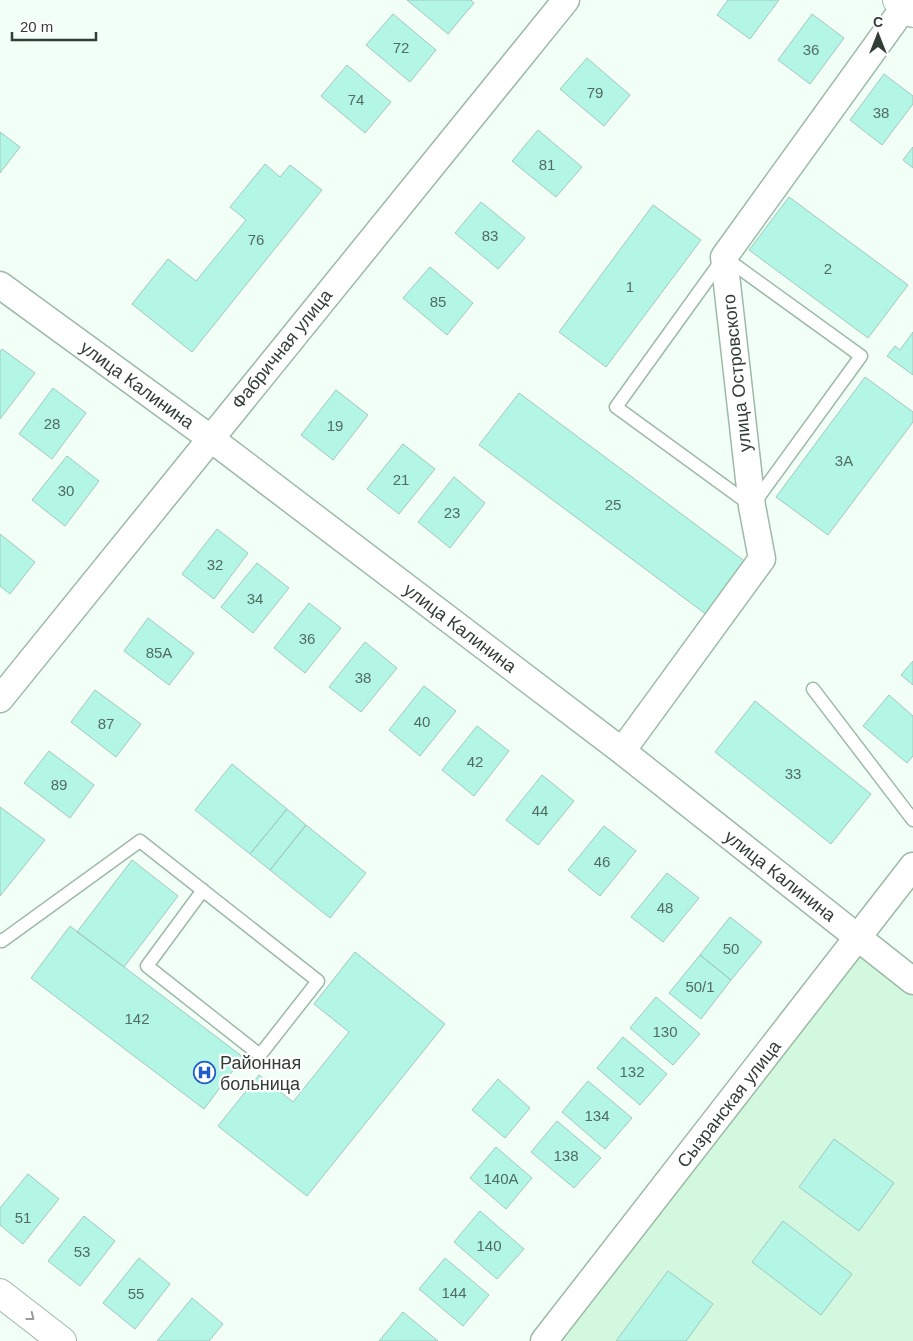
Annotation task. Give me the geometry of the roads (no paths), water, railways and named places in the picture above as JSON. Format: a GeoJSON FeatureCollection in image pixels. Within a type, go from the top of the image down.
{"type":"FeatureCollection","features":[{"type":"Feature","properties":{"kind":"street","name":"Фабричная улица"},"geometry":{"type":"LineString","coordinates":[[0,699],[566,0]]}},
{"type":"Feature","properties":{"kind":"street"},"geometry":{"type":"LineString","coordinates":[[724,258],[905,6]]}},
{"type":"Feature","properties":{"kind":"street","name":"улица Островского"},"geometry":{"type":"LineString","coordinates":[[622,751],[762,559],[752,506],[724,258]]}},
{"type":"Feature","properties":{"kind":"street","name":"улица Калинина"},"geometry":{"type":"LineString","coordinates":[[0,285],[210,438],[622,751],[913,981]]}},
{"type":"Feature","properties":{"kind":"street","name":"Сызранская улица"},"geometry":{"type":"LineString","coordinates":[[544,1341],[913,866]]}},
{"type":"Feature","properties":{"kind":"street"},"geometry":{"type":"LineString","coordinates":[[0,1294],[62,1341]]}},
{"type":"Feature","properties":{"kind":"lane"},"geometry":{"type":"LineString","coordinates":[[724,258],[861,356],[752,506],[616,407],[724,258]]}},
{"type":"Feature","properties":{"kind":"lane"},"geometry":{"type":"LineString","coordinates":[[813,689],[913,820]]}},
{"type":"Feature","properties":{"kind":"lane"},"geometry":{"type":"LineString","coordinates":[[0,940],[2,941],[140,841],[203,890],[318,981],[260,1055],[147,966],[203,890]]}},
{"type":"Feature","properties":{"kind":"place","name":"Районная больница"},"geometry":{"type":"Point","coordinates":[204,1073]}}]}
